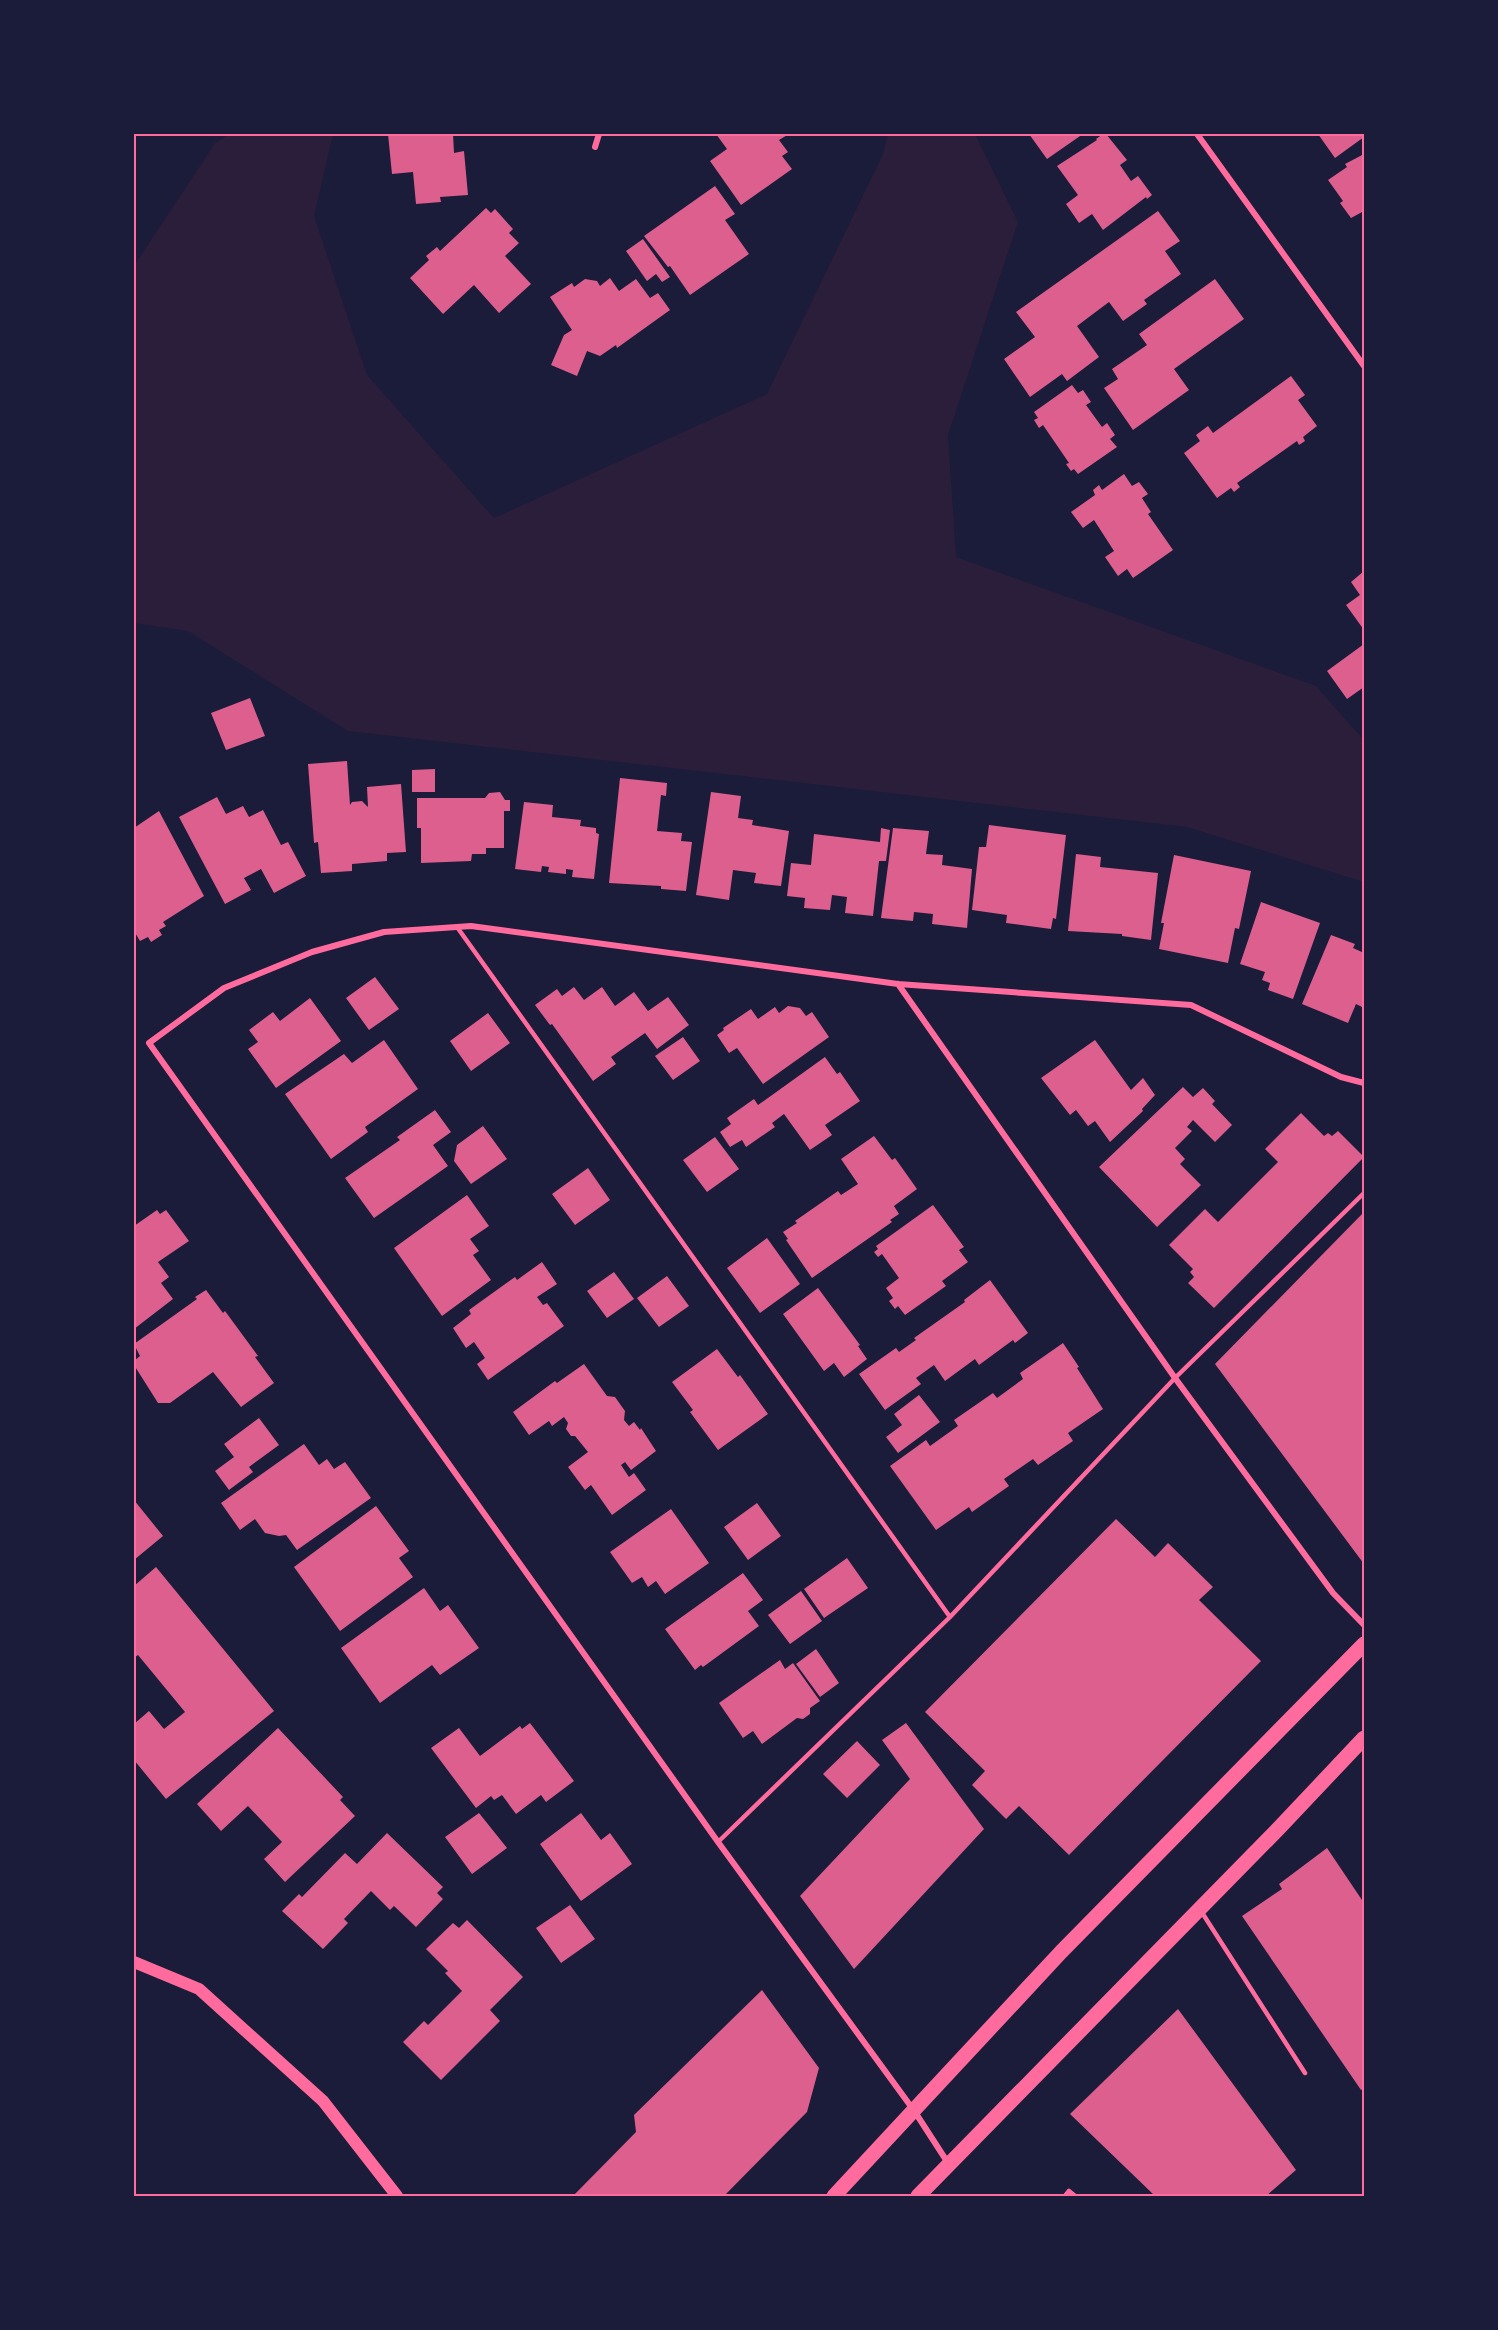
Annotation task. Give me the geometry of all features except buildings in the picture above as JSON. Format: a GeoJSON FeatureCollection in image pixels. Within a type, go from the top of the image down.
{"type":"FeatureCollection","features":[{"type":"Feature","properties":{"kind":"main road"},"geometry":{"type":"LineString","coordinates":[[834,2196],[915,2112],[1061,1952],[1365,1644]]}},
{"type":"Feature","properties":{"kind":"main road"},"geometry":{"type":"LineString","coordinates":[[918,2196],[1365,1738]]}},
{"type":"Feature","properties":{"kind":"main road"},"geometry":{"type":"LineString","coordinates":[[134,1962],[199,1989],[323,2101],[397,2196]]}},
{"type":"Feature","properties":{"kind":"street"},"geometry":{"type":"LineString","coordinates":[[595,147],[599,134]]}},
{"type":"Feature","properties":{"kind":"street"},"geometry":{"type":"LineString","coordinates":[[1197,134],[1365,366]]}},
{"type":"Feature","properties":{"kind":"street"},"geometry":{"type":"LineString","coordinates":[[948,2164],[915,2112],[718,1842],[149,1043],[224,988],[312,952],[384,932],[471,926],[898,984],[1191,1005],[1341,1077],[1365,1083]]}},
{"type":"Feature","properties":{"kind":"street"},"geometry":{"type":"LineString","coordinates":[[898,984],[1175,1378],[1333,1593],[1365,1625]]}},
{"type":"Feature","properties":{"kind":"lane"},"geometry":{"type":"LineString","coordinates":[[457,927],[950,1617]]}},
{"type":"Feature","properties":{"kind":"lane"},"geometry":{"type":"LineString","coordinates":[[718,1842],[950,1617],[1175,1378],[1365,1193]]}},
{"type":"Feature","properties":{"kind":"lane"},"geometry":{"type":"LineString","coordinates":[[1200,1908],[1305,2073]]}},
{"type":"Feature","properties":{"kind":"lane"},"geometry":{"type":"LineString","coordinates":[[1065,2196],[1069,2192],[1075,2196]]}},
{"type":"Feature","properties":{"kind":"shaded area"},"geometry":{"type":"Polygon","coordinates":[[[230,134],[333,134],[314,216],[367,375],[494,518],[767,394],[883,154],[888,134],[975,134],[1018,222],[948,435],[956,557],[1316,686],[1364,740],[1364,882],[1187,827],[348,731],[188,631],[134,623],[134,266],[215,143],[230,134]]]}}]}
